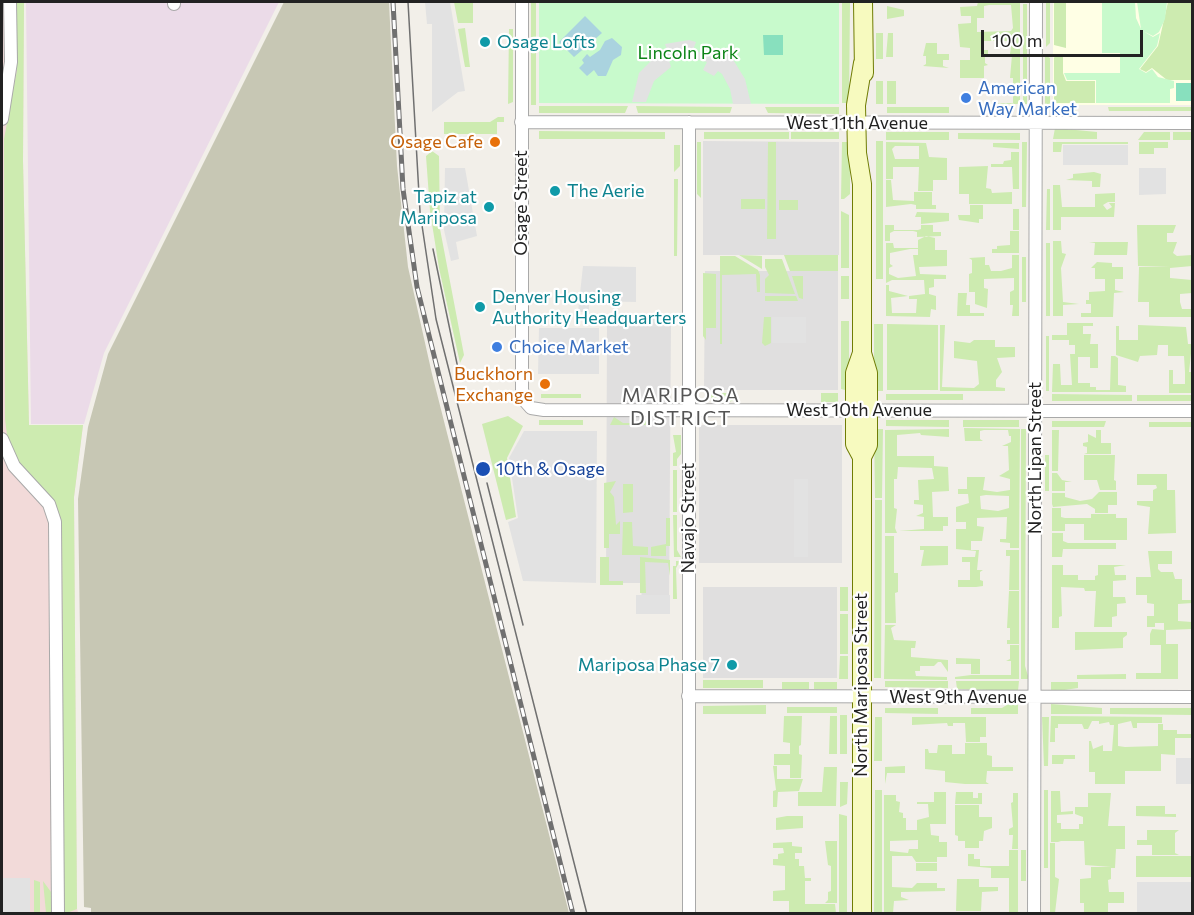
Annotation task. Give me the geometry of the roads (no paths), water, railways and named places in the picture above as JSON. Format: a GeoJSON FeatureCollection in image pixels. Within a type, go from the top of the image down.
{"type":"FeatureCollection","features":[{"type":"Feature","properties":{"kind":"street"},"geometry":{"type":"LineString","coordinates":[[2,119],[11,62],[10,2]]}},
{"type":"Feature","properties":{"kind":"street","name":"Osage Street"},"geometry":{"type":"LineString","coordinates":[[522,2],[522,389],[526,404]]}},
{"type":"Feature","properties":{"kind":"street","name":"North Mariposa Street"},"geometry":{"type":"LineString","coordinates":[[862,914],[862,457],[855,444],[861,410],[855,373],[862,353],[862,184],[869,153],[862,122],[868,94],[862,63],[863,2]]}},
{"type":"Feature","properties":{"kind":"street","name":"North Lipan Street"},"geometry":{"type":"LineString","coordinates":[[1034,914],[1036,2]]}},
{"type":"Feature","properties":{"kind":"street","name":"West 11th Avenue"},"geometry":{"type":"LineString","coordinates":[[521,122],[1192,123]]}},
{"type":"Feature","properties":{"kind":"street","name":"Navajo Street"},"geometry":{"type":"LineString","coordinates":[[688,914],[689,122]]}},
{"type":"Feature","properties":{"kind":"street","name":"West 10th Avenue"},"geometry":{"type":"LineString","coordinates":[[526,404],[544,410],[1192,411]]}},
{"type":"Feature","properties":{"kind":"street"},"geometry":{"type":"LineString","coordinates":[[2,439],[14,466],[49,504],[55,522],[58,914]]}},
{"type":"Feature","properties":{"kind":"street","name":"West 9th Avenue"},"geometry":{"type":"LineString","coordinates":[[688,696],[1192,697]]}},
{"type":"Feature","properties":{"kind":"water"},"geometry":{"type":"Polygon","coordinates":[[[585,16],[602,33],[574,57],[559,42],[585,16]]]}},
{"type":"Feature","properties":{"kind":"water"},"geometry":{"type":"Polygon","coordinates":[[[612,38],[622,47],[621,55],[613,60],[606,76],[598,76],[594,70],[587,76],[579,68],[584,63],[582,60],[587,54],[590,57],[600,50],[605,41],[612,38]]]}},
{"type":"Feature","properties":{"kind":"tram line"},"geometry":{"type":"LineString","coordinates":[[408,2],[420,212],[436,319],[587,914]]}},
{"type":"Feature","properties":{"kind":"tram line"},"geometry":{"type":"LineString","coordinates":[[433,249],[460,378]]}},
{"type":"Feature","properties":{"kind":"tram line"},"geometry":{"type":"LineString","coordinates":[[487,483],[523,625]]}},
{"type":"Feature","properties":{"kind":"railway"},"geometry":{"type":"LineString","coordinates":[[393,2],[403,189],[417,287],[573,914]]}},
{"type":"Feature","properties":{"kind":"place","name":"Osage Lofts"},"geometry":{"type":"Point","coordinates":[485,42]}},
{"type":"Feature","properties":{"kind":"place","name":"American Way Market"},"geometry":{"type":"Point","coordinates":[966,98]}},
{"type":"Feature","properties":{"kind":"place","name":"Osage Cafe"},"geometry":{"type":"Point","coordinates":[495,142]}},
{"type":"Feature","properties":{"kind":"place","name":"The Aerie"},"geometry":{"type":"Point","coordinates":[555,191]}},
{"type":"Feature","properties":{"kind":"place","name":"Tapiz at Mariposa"},"geometry":{"type":"Point","coordinates":[489,207]}},
{"type":"Feature","properties":{"kind":"place","name":"Denver Housing Authority Headquarters"},"geometry":{"type":"Point","coordinates":[480,307]}},
{"type":"Feature","properties":{"kind":"place","name":"Choice Market"},"geometry":{"type":"Point","coordinates":[497,347]}},
{"type":"Feature","properties":{"kind":"place","name":"Buckhorn Exchange"},"geometry":{"type":"Point","coordinates":[545,384]}},
{"type":"Feature","properties":{"kind":"place","name":"10th & Osage"},"geometry":{"type":"Point","coordinates":[483,469]}},
{"type":"Feature","properties":{"kind":"place","name":"Mariposa Phase 7"},"geometry":{"type":"Point","coordinates":[732,665]}},
{"type":"Feature","properties":{"kind":"district","name":"MARIPOSA DISTRICT"},"geometry":{"type":"Point","coordinates":[681,406]}},
{"type":"Feature","properties":{"kind":"park label","name":"Lincoln Park"},"geometry":{"type":"Point","coordinates":[688,53]}}]}
